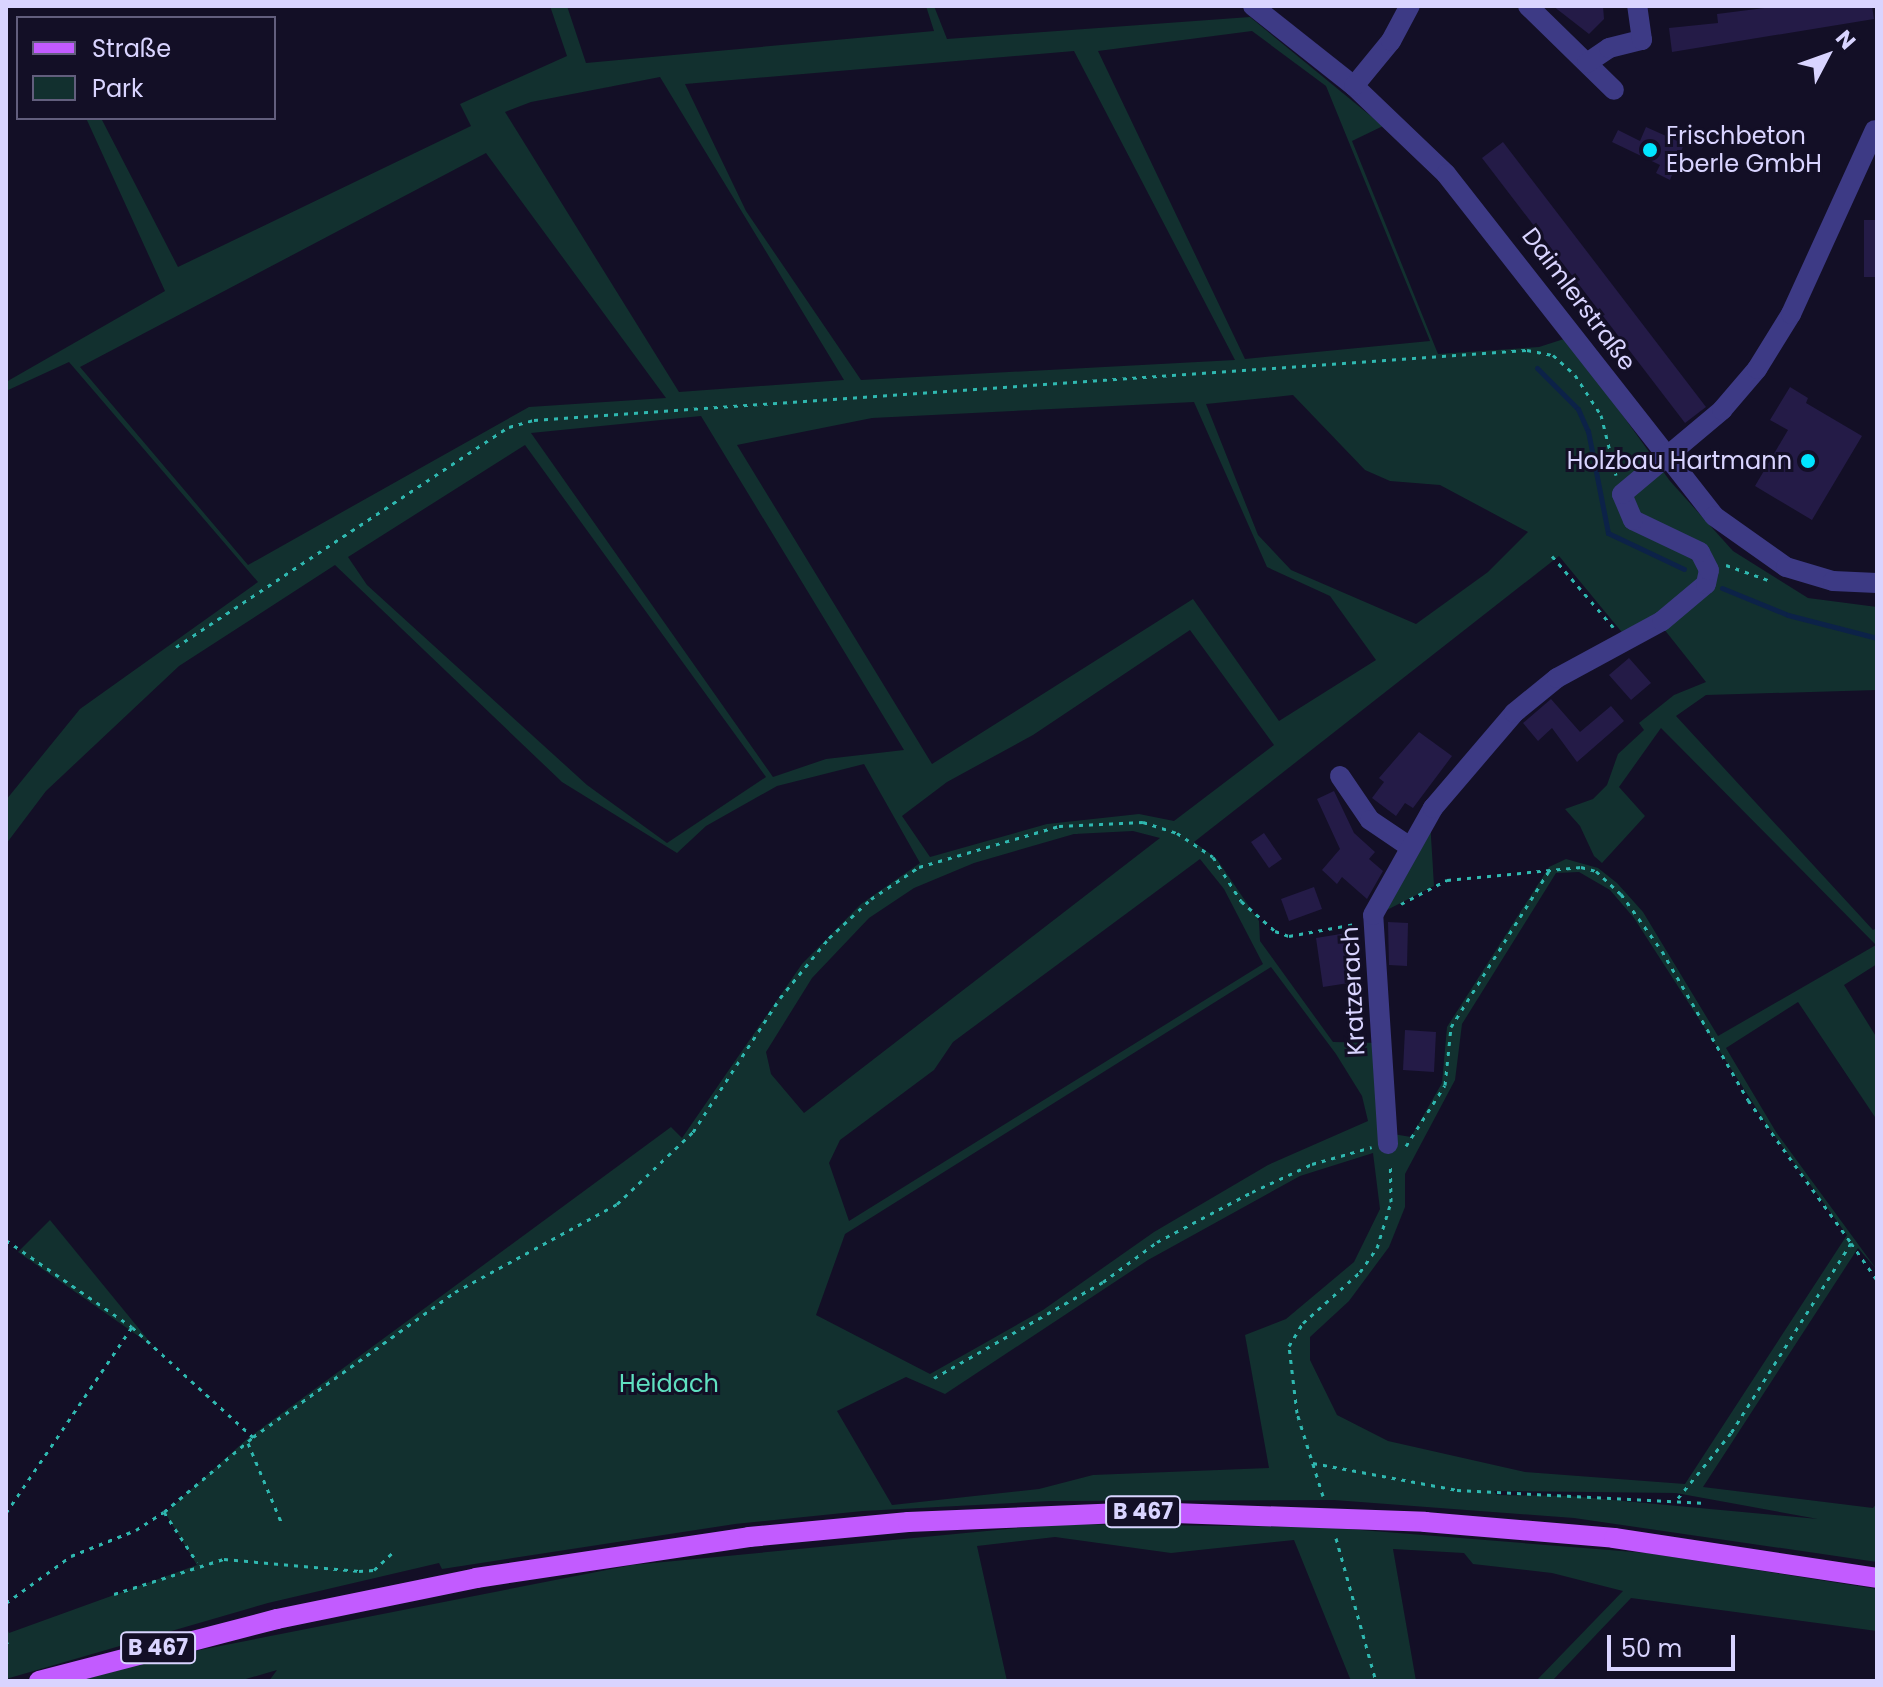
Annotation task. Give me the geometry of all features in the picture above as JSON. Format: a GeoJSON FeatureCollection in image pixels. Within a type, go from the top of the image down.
{"type":"FeatureCollection","features":[{"type":"Feature","properties":{"kind":"main road","name":"B 467"},"geometry":{"type":"LineString","coordinates":[[39,1681],[277,1619],[411,1590],[749,1537],[908,1522],[1145,1512],[1298,1514],[1548,1531],[1877,1578]]}},
{"type":"Feature","properties":{"kind":"street","name":"Daimlerstraße"},"geometry":{"type":"LineString","coordinates":[[1253,6],[1354,86],[1411,137],[1480,214],[1666,459],[1714,516],[1760,553],[1820,578],[1877,583]]}},
{"type":"Feature","properties":{"kind":"street"},"geometry":{"type":"LineString","coordinates":[[1354,86],[1391,41],[1410,6]]}},
{"type":"Feature","properties":{"kind":"street"},"geometry":{"type":"LineString","coordinates":[[1528,6],[1614,90]]}},
{"type":"Feature","properties":{"kind":"street"},"geometry":{"type":"LineString","coordinates":[[1587,63],[1609,48],[1642,40],[1637,6]]}},
{"type":"Feature","properties":{"kind":"street"},"geometry":{"type":"LineString","coordinates":[[1622,494],[1722,410],[1757,369],[1791,314],[1875,130]]}},
{"type":"Feature","properties":{"kind":"street","name":"Kratzerach"},"geometry":{"type":"LineString","coordinates":[[1388,1147],[1373,915],[1410,847],[1450,785],[1514,713],[1557,678],[1626,642],[1692,601],[1706,584],[1709,570],[1700,552],[1633,520],[1622,494]]}},
{"type":"Feature","properties":{"kind":"street"},"geometry":{"type":"LineString","coordinates":[[1340,776],[1370,820],[1410,847]]}},
{"type":"Feature","properties":{"kind":"path"},"geometry":{"type":"LineString","coordinates":[[176,647],[509,427],[534,420],[1527,350],[1562,361],[1596,406],[1622,494]]}},
{"type":"Feature","properties":{"kind":"path"},"geometry":{"type":"LineString","coordinates":[[1552,556],[1626,642]]}},
{"type":"Feature","properties":{"kind":"path"},"geometry":{"type":"LineString","coordinates":[[6,1603],[63,1561],[136,1530],[164,1512],[253,1437],[455,1292],[599,1216],[638,1187],[693,1132],[805,966],[859,909],[919,867],[1059,826],[1129,820],[1165,828],[1205,851],[1241,901],[1275,931],[1289,936],[1331,930],[1392,911],[1447,880],[1549,871],[1596,871],[1621,894],[1662,951],[1748,1100],[1877,1280]]}},
{"type":"Feature","properties":{"kind":"path"},"geometry":{"type":"LineString","coordinates":[[934,1378],[1103,1282],[1157,1242],[1252,1192],[1312,1164],[1411,1144],[1445,1085],[1451,1027],[1549,871]]}},
{"type":"Feature","properties":{"kind":"path"},"geometry":{"type":"LineString","coordinates":[[1323,1496],[1297,1413],[1289,1346],[1303,1323],[1360,1272],[1377,1248],[1391,1202],[1388,1147]]}},
{"type":"Feature","properties":{"kind":"path"},"geometry":{"type":"LineString","coordinates":[[6,1240],[132,1327],[253,1437]]}},
{"type":"Feature","properties":{"kind":"path"},"geometry":{"type":"LineString","coordinates":[[1678,1498],[1731,1433],[1851,1243]]}},
{"type":"Feature","properties":{"kind":"path"},"geometry":{"type":"LineString","coordinates":[[6,1513],[132,1327]]}},
{"type":"Feature","properties":{"kind":"path"},"geometry":{"type":"LineString","coordinates":[[248,1442],[282,1524]]}},
{"type":"Feature","properties":{"kind":"path"},"geometry":{"type":"LineString","coordinates":[[1313,1463],[1457,1490],[1678,1498],[1707,1503]]}},
{"type":"Feature","properties":{"kind":"path"},"geometry":{"type":"LineString","coordinates":[[164,1512],[198,1564]]}},
{"type":"Feature","properties":{"kind":"path"},"geometry":{"type":"LineString","coordinates":[[1335,1534],[1376,1681]]}},
{"type":"Feature","properties":{"kind":"path"},"geometry":{"type":"LineString","coordinates":[[114,1594],[198,1564],[241,1559],[359,1571],[374,1570],[393,1552]]}},
{"type":"Feature","properties":{"kind":"path"},"geometry":{"type":"LineString","coordinates":[[6,1640],[9,1649]]}},
{"type":"Feature","properties":{"kind":"green space","name":"Heidach"},"geometry":{"type":"Polygon","coordinates":[[[550,6],[567,6],[586,63],[934,31],[926,6],[934,6],[947,39],[1250,17],[1383,126],[1352,141],[1438,354],[1539,347],[1567,338],[1670,481],[1733,551],[1808,598],[1877,607],[1877,690],[1706,695],[1676,716],[1873,930],[1877,928],[1877,964],[1844,985],[1877,1038],[1877,1120],[1798,1002],[1726,1048],[1776,1132],[1877,1270],[1858,1248],[1703,1487],[1873,1508],[1877,1503],[1877,1562],[1574,1518],[1334,1500],[1050,1501],[863,1511],[735,1524],[442,1569],[439,1563],[268,1603],[6,1679],[6,1626],[9,1633],[197,1565],[165,1513],[247,1439],[671,1127],[682,1138],[802,964],[861,904],[920,863],[864,764],[777,786],[706,826],[677,853],[562,782],[335,565],[179,666],[46,791],[6,844],[6,800],[80,709],[258,582],[69,362],[6,391],[6,382],[165,291],[87,120],[102,120],[178,267],[471,126],[460,104],[567,56],[550,6]],[[1252,31],[1098,51],[1245,359],[1430,341],[1326,86],[1252,31]],[[1074,51],[685,84],[746,211],[861,380],[1235,360],[1074,51]],[[660,77],[531,102],[505,112],[679,392],[844,380],[660,77]],[[486,153],[80,367],[248,565],[529,407],[666,398],[486,153]],[[1293,395],[1206,404],[1258,535],[1291,570],[1416,624],[1488,572],[1528,532],[1440,485],[1390,481],[1365,470],[1293,395]],[[1194,402],[872,418],[737,445],[932,764],[1193,599],[1279,721],[1376,660],[1330,596],[1267,567],[1194,402]],[[701,416],[531,433],[773,777],[826,759],[904,750],[701,416]],[[525,445],[348,557],[367,585],[587,785],[667,843],[766,777],[525,445]],[[1559,556],[1194,842],[1216,858],[1259,921],[1260,941],[1333,1042],[1382,1043],[1387,1133],[1411,1137],[1442,1083],[1447,1027],[1549,867],[1566,859],[1598,868],[1617,883],[1643,912],[1718,1036],[1876,945],[1661,728],[1619,787],[1645,816],[1602,863],[1594,856],[1580,826],[1565,809],[1593,799],[1607,785],[1618,754],[1644,730],[1639,723],[1674,695],[1706,682],[1656,619],[1625,636],[1559,556]],[[1190,630],[1033,735],[947,782],[902,816],[930,857],[1047,824],[1139,814],[1174,821],[1274,745],[1190,630]],[[1133,831],[1074,834],[974,863],[914,888],[869,918],[812,978],[766,1052],[771,1074],[804,1113],[1160,838],[1133,831]],[[1200,859],[953,1042],[934,1070],[840,1140],[829,1163],[849,1221],[1263,964],[1224,889],[1200,859]],[[1579,872],[1556,873],[1462,1024],[1455,1080],[1405,1174],[1405,1207],[1389,1247],[1349,1301],[1310,1337],[1310,1360],[1337,1415],[1388,1441],[1525,1472],[1685,1484],[1847,1235],[1771,1131],[1634,918],[1610,890],[1579,872]],[[1271,967],[845,1234],[816,1315],[930,1374],[1043,1310],[1154,1232],[1268,1165],[1368,1121],[1362,1096],[1336,1054],[1271,967]],[[1373,1153],[1300,1176],[1148,1260],[945,1394],[906,1377],[837,1411],[892,1505],[1039,1489],[1093,1475],[1269,1468],[1245,1335],[1286,1319],[1354,1262],[1380,1209],[1373,1153]],[[1494,1491],[1497,1495],[1570,1496],[1818,1519],[1676,1493],[1494,1491]]]}},
{"type":"Feature","properties":{"kind":"green space"},"geometry":{"type":"Polygon","coordinates":[[[1430,820],[1434,886],[1381,913],[1430,820]]]}},
{"type":"Feature","properties":{"kind":"green space"},"geometry":{"type":"Polygon","coordinates":[[[50,1220],[154,1347],[18,1252],[50,1220]]]}},
{"type":"Feature","properties":{"kind":"green space"},"geometry":{"type":"Polygon","coordinates":[[[1061,1524],[1323,1527],[1647,1553],[1877,1589],[1877,1631],[1631,1598],[1552,1681],[1536,1681],[1623,1591],[1552,1573],[1473,1564],[1464,1553],[1393,1549],[1416,1681],[1351,1681],[1294,1540],[1171,1553],[1055,1537],[977,1546],[1007,1681],[269,1681],[277,1670],[239,1681],[79,1681],[169,1656],[632,1565],[1061,1524]]]}},
{"type":"Feature","properties":{"kind":"building"},"geometry":{"type":"Polygon","coordinates":[[[1553,6],[1603,6],[1604,19],[1589,34],[1553,6]]]}},
{"type":"Feature","properties":{"kind":"building"},"geometry":{"type":"Polygon","coordinates":[[[1780,6],[1872,6],[1874,19],[1672,52],[1669,28],[1718,23],[1717,14],[1780,6]]]}},
{"type":"Feature","properties":{"kind":"building"},"geometry":{"type":"Polygon","coordinates":[[[1646,127],[1684,144],[1670,180],[1656,173],[1660,165],[1612,142],[1618,130],[1640,141],[1646,127]]]}},
{"type":"Feature","properties":{"kind":"building"},"geometry":{"type":"Polygon","coordinates":[[[1503,142],[1706,407],[1685,423],[1482,158],[1503,142]]]}},
{"type":"Feature","properties":{"kind":"building"},"geometry":{"type":"Polygon","coordinates":[[[1864,220],[1877,220],[1877,277],[1864,277],[1864,220]]]}},
{"type":"Feature","properties":{"kind":"building","name":"Holzbau Hartmann"},"geometry":{"type":"Polygon","coordinates":[[[1790,387],[1808,398],[1806,403],[1862,436],[1812,520],[1755,486],[1788,430],[1770,420],[1790,387]]]}},
{"type":"Feature","properties":{"kind":"building"},"geometry":{"type":"Polygon","coordinates":[[[1629,658],[1651,683],[1631,700],[1609,675],[1629,658]]]}},
{"type":"Feature","properties":{"kind":"building"},"geometry":{"type":"Polygon","coordinates":[[[1551,699],[1580,732],[1611,706],[1624,721],[1577,762],[1552,728],[1538,741],[1523,723],[1551,699]]]}},
{"type":"Feature","properties":{"kind":"building"},"geometry":{"type":"Polygon","coordinates":[[[1419,732],[1452,756],[1413,808],[1405,803],[1396,816],[1372,798],[1384,782],[1379,778],[1419,732]]]}},
{"type":"Feature","properties":{"kind":"building"},"geometry":{"type":"Polygon","coordinates":[[[1334,791],[1354,833],[1375,852],[1369,859],[1383,871],[1367,899],[1342,877],[1337,884],[1322,870],[1340,849],[1317,799],[1334,791]]]}},
{"type":"Feature","properties":{"kind":"building"},"geometry":{"type":"Polygon","coordinates":[[[1264,833],[1282,859],[1269,868],[1251,842],[1264,833]]]}},
{"type":"Feature","properties":{"kind":"building"},"geometry":{"type":"Polygon","coordinates":[[[1314,887],[1322,909],[1289,921],[1281,899],[1314,887]]]}},
{"type":"Feature","properties":{"kind":"building"},"geometry":{"type":"Polygon","coordinates":[[[1388,922],[1408,923],[1407,966],[1389,965],[1388,922]]]}},
{"type":"Feature","properties":{"kind":"building"},"geometry":{"type":"Polygon","coordinates":[[[1347,933],[1355,982],[1323,987],[1316,938],[1347,933]]]}},
{"type":"Feature","properties":{"kind":"building"},"geometry":{"type":"Polygon","coordinates":[[[1405,1030],[1436,1032],[1434,1072],[1403,1070],[1405,1030]]]}},
{"type":"Feature","properties":{"kind":"waterway"},"geometry":{"type":"LineString","coordinates":[[1537,368],[1578,409],[1588,431],[1608,533],[1684,569]]}},
{"type":"Feature","properties":{"kind":"waterway"},"geometry":{"type":"LineString","coordinates":[[1722,588],[1788,615],[1877,638]]}},
{"type":"Feature","properties":{"kind":"place","name":"Frischbeton Eberle GmbH"},"geometry":{"type":"Point","coordinates":[1650,150]}},
{"type":"Feature","properties":{"kind":"place","name":"Holzbau Hartmann"},"geometry":{"type":"Point","coordinates":[1808,461]}}]}
